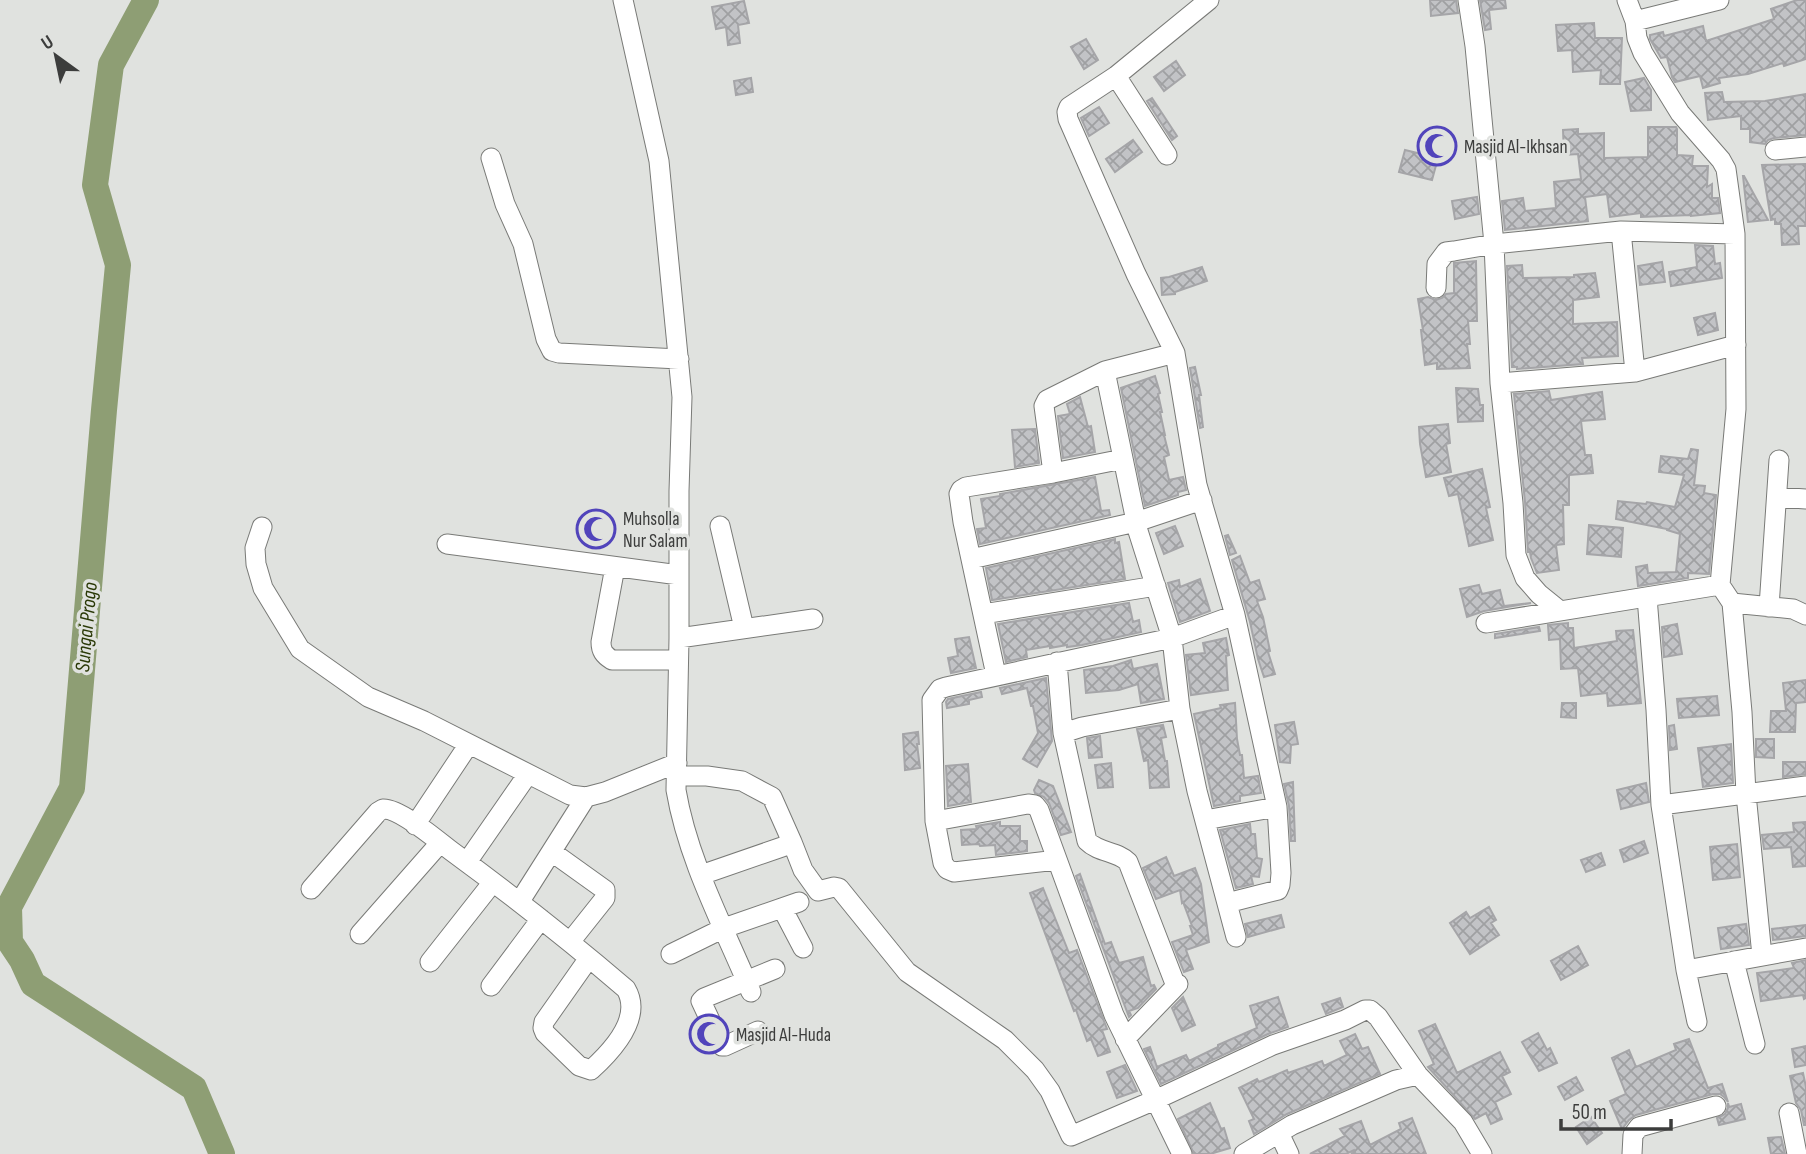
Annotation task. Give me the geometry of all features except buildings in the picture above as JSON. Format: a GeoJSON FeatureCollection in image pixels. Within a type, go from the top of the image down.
{"type":"FeatureCollection","features":[{"type":"Feature","properties":{"kind":"street"},"geometry":{"type":"LineString","coordinates":[[623,0],[659,161],[680,359],[682,397],[676,790],[701,875],[749,987]]}},
{"type":"Feature","properties":{"kind":"street"},"geometry":{"type":"LineString","coordinates":[[1209,0],[1116,76],[1069,107],[1067,112],[1068,120],[1136,274],[1175,354],[1197,485],[1235,615],[1277,807],[1281,873],[1278,890],[1227,903]]}},
{"type":"Feature","properties":{"kind":"street"},"geometry":{"type":"LineString","coordinates":[[1468,0],[1494,243],[1500,383],[1516,555],[1525,578],[1560,611]]}},
{"type":"Feature","properties":{"kind":"street"},"geometry":{"type":"LineString","coordinates":[[1628,0],[1643,53],[1680,113],[1723,162],[1726,169],[1734,234],[1736,409],[1720,585],[1732,603],[1746,794],[1762,956]]}},
{"type":"Feature","properties":{"kind":"street"},"geometry":{"type":"LineString","coordinates":[[1634,21],[1719,0]]}},
{"type":"Feature","properties":{"kind":"street"},"geometry":{"type":"LineString","coordinates":[[1116,76],[1167,155]]}},
{"type":"Feature","properties":{"kind":"street"},"geometry":{"type":"LineString","coordinates":[[1775,150],[1806,148]]}},
{"type":"Feature","properties":{"kind":"street"},"geometry":{"type":"LineString","coordinates":[[491,158],[505,204],[523,244],[546,339],[552,351],[680,359]]}},
{"type":"Feature","properties":{"kind":"street"},"geometry":{"type":"LineString","coordinates":[[1621,231],[1635,372]]}},
{"type":"Feature","properties":{"kind":"street"},"geometry":{"type":"LineString","coordinates":[[1436,288],[1437,264],[1446,253],[1494,243],[1621,231],[1734,234]]}},
{"type":"Feature","properties":{"kind":"street"},"geometry":{"type":"LineString","coordinates":[[1500,383],[1635,372],[1736,345]]}},
{"type":"Feature","properties":{"kind":"street"},"geometry":{"type":"LineString","coordinates":[[1053,473],[1045,402],[1105,370],[1175,354]]}},
{"type":"Feature","properties":{"kind":"street"},"geometry":{"type":"LineString","coordinates":[[1105,370],[1136,523],[1172,638],[1180,709],[1197,791],[1236,937]]}},
{"type":"Feature","properties":{"kind":"street"},"geometry":{"type":"LineString","coordinates":[[996,675],[960,506],[961,489],[1123,459]]}},
{"type":"Feature","properties":{"kind":"street"},"geometry":{"type":"LineString","coordinates":[[1769,607],[1779,460]]}},
{"type":"Feature","properties":{"kind":"street"},"geometry":{"type":"LineString","coordinates":[[1777,497],[1806,499]]}},
{"type":"Feature","properties":{"kind":"street"},"geometry":{"type":"LineString","coordinates":[[971,559],[1136,523],[1202,500]]}},
{"type":"Feature","properties":{"kind":"street"},"geometry":{"type":"LineString","coordinates":[[720,526],[744,628]]}},
{"type":"Feature","properties":{"kind":"street"},"geometry":{"type":"LineString","coordinates":[[262,527],[255,548],[262,588],[300,649],[368,697],[424,721],[570,795],[586,797],[677,769],[742,781],[772,797],[803,870],[818,891],[839,888],[906,972],[1005,1040],[1035,1070],[1050,1091],[1071,1136],[1273,1045],[1370,1010],[1378,1017],[1418,1074],[1463,1122],[1482,1154]]}},
{"type":"Feature","properties":{"kind":"street"},"geometry":{"type":"LineString","coordinates":[[447,544],[678,575]]}},
{"type":"Feature","properties":{"kind":"street"},"geometry":{"type":"LineString","coordinates":[[615,567],[601,650],[612,660],[678,660]]}},
{"type":"Feature","properties":{"kind":"street"},"geometry":{"type":"LineString","coordinates":[[1486,623],[1720,585]]}},
{"type":"Feature","properties":{"kind":"street"},"geometry":{"type":"LineString","coordinates":[[983,614],[1156,586]]}},
{"type":"Feature","properties":{"kind":"street"},"geometry":{"type":"LineString","coordinates":[[1647,597],[1661,805],[1686,970],[1697,1022]]}},
{"type":"Feature","properties":{"kind":"street"},"geometry":{"type":"LineString","coordinates":[[1732,603],[1793,609],[1806,615]]}},
{"type":"Feature","properties":{"kind":"street"},"geometry":{"type":"LineString","coordinates":[[1057,860],[954,872],[947,869],[943,863],[935,821],[932,700],[940,689],[946,687],[1172,638],[1235,615]]}},
{"type":"Feature","properties":{"kind":"street"},"geometry":{"type":"LineString","coordinates":[[679,638],[813,619]]}},
{"type":"Feature","properties":{"kind":"street"},"geometry":{"type":"LineString","coordinates":[[1057,662],[1063,733],[1087,841],[1100,850],[1122,856],[1128,862],[1176,983],[1125,1039]]}},
{"type":"Feature","properties":{"kind":"street"},"geometry":{"type":"LineString","coordinates":[[1063,733],[1180,709]]}},
{"type":"Feature","properties":{"kind":"street"},"geometry":{"type":"LineString","coordinates":[[415,825],[469,744]]}},
{"type":"Feature","properties":{"kind":"street"},"geometry":{"type":"LineString","coordinates":[[467,862],[528,774]]}},
{"type":"Feature","properties":{"kind":"street"},"geometry":{"type":"LineString","coordinates":[[1661,805],[1806,786]]}},
{"type":"Feature","properties":{"kind":"street"},"geometry":{"type":"LineString","coordinates":[[520,901],[586,797]]}},
{"type":"Feature","properties":{"kind":"street"},"geometry":{"type":"LineString","coordinates":[[935,821],[1033,804],[1039,810],[1114,1015],[1182,1154]]}},
{"type":"Feature","properties":{"kind":"street"},"geometry":{"type":"LineString","coordinates":[[1205,820],[1277,807]]}},
{"type":"Feature","properties":{"kind":"street"},"geometry":{"type":"LineString","coordinates":[[310,889],[378,811],[383,808],[392,810],[520,901],[541,919],[570,942],[626,989],[630,995],[630,1019],[603,1059],[591,1070],[579,1066],[543,1028],[544,1022],[589,958]]}},
{"type":"Feature","properties":{"kind":"street"},"geometry":{"type":"LineString","coordinates":[[701,875],[792,842]]}},
{"type":"Feature","properties":{"kind":"street"},"geometry":{"type":"LineString","coordinates":[[360,934],[440,843]]}},
{"type":"Feature","properties":{"kind":"street"},"geometry":{"type":"LineString","coordinates":[[552,852],[605,890],[605,898],[570,942]]}},
{"type":"Feature","properties":{"kind":"street"},"geometry":{"type":"LineString","coordinates":[[430,962],[493,882]]}},
{"type":"Feature","properties":{"kind":"street"},"geometry":{"type":"LineString","coordinates":[[671,954],[724,928],[790,905],[803,948]]}},
{"type":"Feature","properties":{"kind":"street"},"geometry":{"type":"LineString","coordinates":[[491,986],[541,919]]}},
{"type":"Feature","properties":{"kind":"street"},"geometry":{"type":"LineString","coordinates":[[1686,970],[1806,948]]}},
{"type":"Feature","properties":{"kind":"street"},"geometry":{"type":"LineString","coordinates":[[1734,961],[1755,1044]]}},
{"type":"Feature","properties":{"kind":"street"},"geometry":{"type":"LineString","coordinates":[[758,1031],[722,1046],[701,1001],[749,987],[775,969]]}},
{"type":"Feature","properties":{"kind":"street"},"geometry":{"type":"LineString","coordinates":[[1244,1154],[1292,1125],[1396,1080],[1418,1074]]}},
{"type":"Feature","properties":{"kind":"street"},"geometry":{"type":"LineString","coordinates":[[1632,1154],[1633,1135],[1639,1127],[1716,1105]]}},
{"type":"Feature","properties":{"kind":"street"},"geometry":{"type":"LineString","coordinates":[[1789,1113],[1797,1154]]}},
{"type":"Feature","properties":{"kind":"street"},"geometry":{"type":"LineString","coordinates":[[1279,1133],[1289,1154]]}},
{"type":"Feature","properties":{"kind":"waterway","name":"Sungai Progo"},"geometry":{"type":"LineString","coordinates":[[146,0],[111,65],[95,185],[118,265],[72,788],[9,907],[10,942],[33,984],[194,1088],[222,1154]]}},
{"type":"Feature","properties":{"kind":"place","name":"Masjid Al-Ikhsan"},"geometry":{"type":"Point","coordinates":[1437,146]}},
{"type":"Feature","properties":{"kind":"place","name":"Muhsolla Nur Salam"},"geometry":{"type":"Point","coordinates":[596,529]}},
{"type":"Feature","properties":{"kind":"place","name":"Masjid Al-Huda"},"geometry":{"type":"Point","coordinates":[709,1034]}}]}
